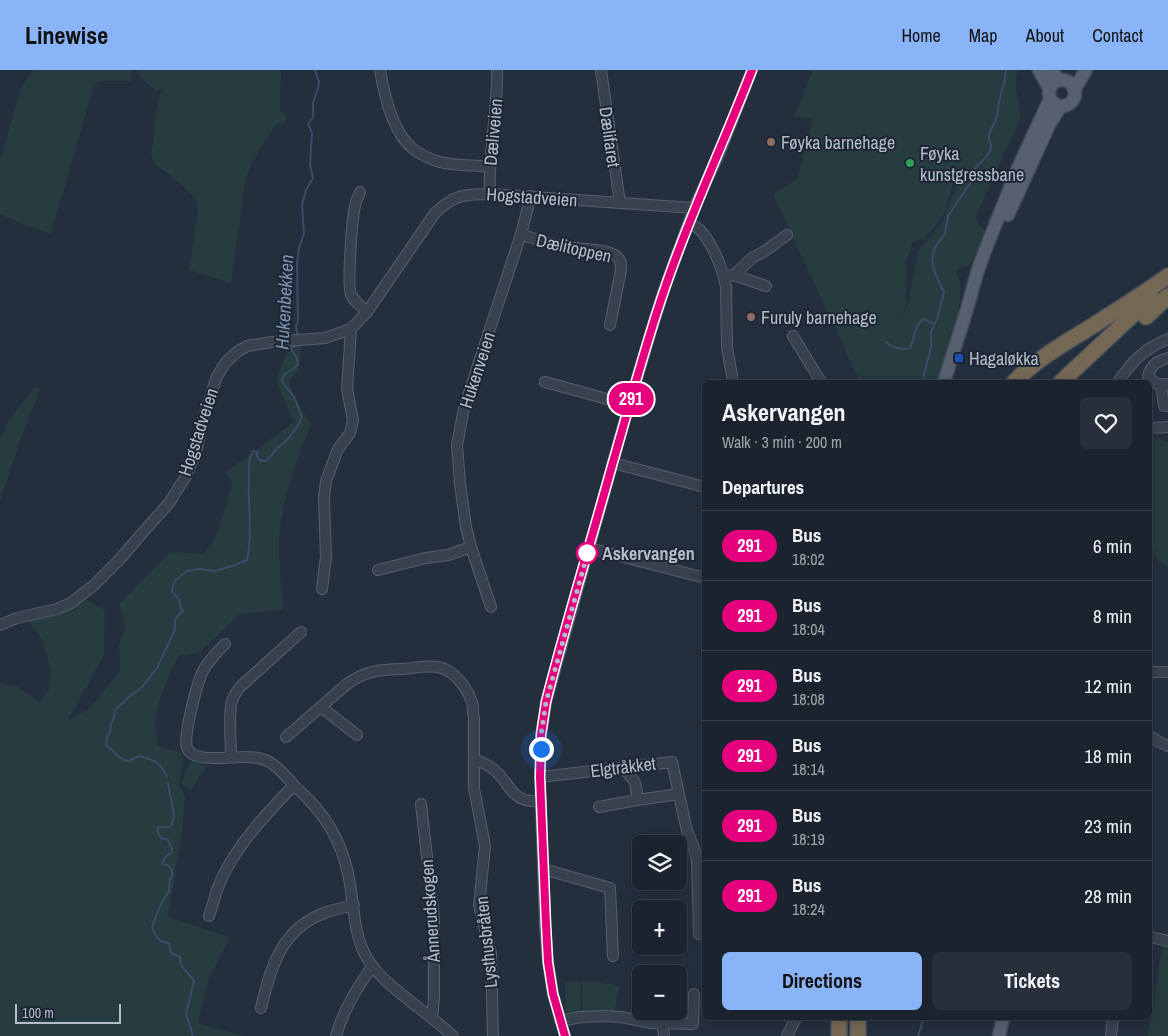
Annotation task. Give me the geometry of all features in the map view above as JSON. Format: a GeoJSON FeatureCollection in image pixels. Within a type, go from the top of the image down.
{"type":"FeatureCollection","features":[{"type":"Feature","properties":{"kind":"highway"},"geometry":{"type":"LineString","coordinates":[[1016,380],[1025,370],[1051,351],[1132,301],[1168,276]]}},
{"type":"Feature","properties":{"kind":"highway"},"geometry":{"type":"LineString","coordinates":[[1063,380],[1168,282]]}},
{"type":"Feature","properties":{"kind":"highway"},"geometry":{"type":"LineString","coordinates":[[1078,380],[1168,296]]}},
{"type":"Feature","properties":{"kind":"highway"},"geometry":{"type":"LineString","coordinates":[[839,1020],[839,1036]]}},
{"type":"Feature","properties":{"kind":"highway"},"geometry":{"type":"LineString","coordinates":[[845,1020],[845,1036]]}},
{"type":"Feature","properties":{"kind":"highway"},"geometry":{"type":"LineString","coordinates":[[858,1020],[858,1036]]}},
{"type":"Feature","properties":{"kind":"main road"},"geometry":{"type":"LineString","coordinates":[[1039,70],[1055,87],[1067,106],[1072,102],[1074,90],[1070,83],[1055,87]]}},
{"type":"Feature","properties":{"kind":"main road"},"geometry":{"type":"LineString","coordinates":[[945,380],[984,253],[1011,185],[1055,87],[1074,70]]}},
{"type":"Feature","properties":{"kind":"main road"},"geometry":{"type":"LineString","coordinates":[[1074,90],[1086,70]]}},
{"type":"Feature","properties":{"kind":"main road"},"geometry":{"type":"LineString","coordinates":[[998,1036],[1002,1020]]}},
{"type":"Feature","properties":{"kind":"main road"},"geometry":{"type":"LineString","coordinates":[[1004,1036],[1008,1020]]}},
{"type":"Feature","properties":{"kind":"street"},"geometry":{"type":"LineString","coordinates":[[380,70],[388,104],[394,119],[403,138],[413,149],[426,157],[438,161],[490,167]]}},
{"type":"Feature","properties":{"kind":"street","name":"Dæliveien"},"geometry":{"type":"LineString","coordinates":[[490,194],[490,167],[497,98],[497,70]]}},
{"type":"Feature","properties":{"kind":"street","name":"Dælifaret"},"geometry":{"type":"LineString","coordinates":[[601,70],[620,203]]}},
{"type":"Feature","properties":{"kind":"street"},"geometry":{"type":"LineString","coordinates":[[565,1036],[553,994],[548,962],[540,777],[541,735],[546,702],[662,294],[694,208],[722,146],[752,70]]}},
{"type":"Feature","properties":{"kind":"street"},"geometry":{"type":"LineString","coordinates":[[360,192],[355,208],[352,232],[349,285],[350,294],[355,302],[367,312]]}},
{"type":"Feature","properties":{"kind":"street","name":"Hogstadveien"},"geometry":{"type":"LineString","coordinates":[[0,625],[17,618],[57,609],[71,602],[94,585],[119,560],[169,503],[186,476],[196,452],[204,416],[217,376],[226,362],[237,352],[248,346],[325,338],[351,329],[367,312],[435,214],[452,200],[470,194],[490,194],[694,208]]}},
{"type":"Feature","properties":{"kind":"street","name":"Hukenveien"},"geometry":{"type":"LineString","coordinates":[[491,607],[466,527],[459,475],[458,430],[521,234],[531,196]]}},
{"type":"Feature","properties":{"kind":"street"},"geometry":{"type":"LineString","coordinates":[[689,224],[699,229],[729,276],[766,286]]}},
{"type":"Feature","properties":{"kind":"street","name":"Dælitoppen"},"geometry":{"type":"LineString","coordinates":[[521,234],[543,242],[610,252],[618,257],[621,262],[621,270],[610,325]]}},
{"type":"Feature","properties":{"kind":"street"},"geometry":{"type":"LineString","coordinates":[[733,380],[727,347],[726,287],[729,276],[787,235]]}},
{"type":"Feature","properties":{"kind":"street"},"geometry":{"type":"LineString","coordinates":[[322,589],[326,557],[324,498],[326,481],[340,444],[347,438],[352,428],[353,420],[346,389],[351,329]]}},
{"type":"Feature","properties":{"kind":"street"},"geometry":{"type":"LineString","coordinates":[[793,336],[820,380]]}},
{"type":"Feature","properties":{"kind":"street"},"geometry":{"type":"LineString","coordinates":[[1120,380],[1135,361],[1154,344],[1168,339]]}},
{"type":"Feature","properties":{"kind":"street"},"geometry":{"type":"LineString","coordinates":[[1151,380],[1148,376],[1150,369],[1156,363],[1168,358]]}},
{"type":"Feature","properties":{"kind":"street"},"geometry":{"type":"LineString","coordinates":[[545,382],[629,405]]}},
{"type":"Feature","properties":{"kind":"street"},"geometry":{"type":"LineString","coordinates":[[1163,406],[1164,385]]}},
{"type":"Feature","properties":{"kind":"street"},"geometry":{"type":"LineString","coordinates":[[1152,428],[1168,427]]}},
{"type":"Feature","properties":{"kind":"street"},"geometry":{"type":"LineString","coordinates":[[613,463],[702,486]]}},
{"type":"Feature","properties":{"kind":"street"},"geometry":{"type":"LineString","coordinates":[[378,570],[426,558],[448,555],[471,547]]}},
{"type":"Feature","properties":{"kind":"street"},"geometry":{"type":"LineString","coordinates":[[589,548],[702,577]]}},
{"type":"Feature","properties":{"kind":"street"},"geometry":{"type":"LineString","coordinates":[[231,757],[232,701],[235,693],[301,632]]}},
{"type":"Feature","properties":{"kind":"street"},"geometry":{"type":"LineString","coordinates":[[225,644],[204,669],[198,684],[186,745],[188,750],[199,757],[249,757],[267,761],[278,768],[310,802],[322,816],[338,841],[347,868],[360,943],[372,967],[400,993],[453,1036]]}},
{"type":"Feature","properties":{"kind":"street","name":"Lysthusbråten"},"geometry":{"type":"LineString","coordinates":[[286,738],[347,684],[366,673],[392,669],[439,667],[455,676],[461,683],[473,706],[474,788],[485,846],[478,906],[491,953],[493,1036]]}},
{"type":"Feature","properties":{"kind":"street"},"geometry":{"type":"LineString","coordinates":[[1152,672],[1168,672]]}},
{"type":"Feature","properties":{"kind":"street"},"geometry":{"type":"LineString","coordinates":[[321,707],[357,735]]}},
{"type":"Feature","properties":{"kind":"street"},"geometry":{"type":"LineString","coordinates":[[1152,737],[1168,746]]}},
{"type":"Feature","properties":{"kind":"street"},"geometry":{"type":"LineString","coordinates":[[474,759],[492,768],[515,795],[524,801],[541,801]]}},
{"type":"Feature","properties":{"kind":"street","name":"Elgtråkket"},"geometry":{"type":"LineString","coordinates":[[540,777],[672,762],[687,831],[697,861],[699,934]]}},
{"type":"Feature","properties":{"kind":"street"},"geometry":{"type":"LineString","coordinates":[[623,767],[626,774],[636,784],[637,800]]}},
{"type":"Feature","properties":{"kind":"street"},"geometry":{"type":"LineString","coordinates":[[209,916],[217,890],[236,855],[249,835],[294,785]]}},
{"type":"Feature","properties":{"kind":"street","name":"Elgtråkket"},"geometry":{"type":"LineString","coordinates":[[599,807],[679,794]]}},
{"type":"Feature","properties":{"kind":"street","name":"Ånnerudskogen"},"geometry":{"type":"LineString","coordinates":[[421,804],[434,918],[434,998],[432,1018]]}},
{"type":"Feature","properties":{"kind":"street"},"geometry":{"type":"LineString","coordinates":[[543,869],[610,888],[613,956]]}},
{"type":"Feature","properties":{"kind":"street"},"geometry":{"type":"LineString","coordinates":[[261,1008],[272,970],[287,940],[293,933],[301,925],[316,917],[354,905]]}},
{"type":"Feature","properties":{"kind":"street"},"geometry":{"type":"LineString","coordinates":[[1152,937],[1168,941]]}},
{"type":"Feature","properties":{"kind":"street"},"geometry":{"type":"LineString","coordinates":[[336,1036],[348,1005],[372,967]]}},
{"type":"Feature","properties":{"kind":"street"},"geometry":{"type":"LineString","coordinates":[[560,1021],[602,1016],[621,1017],[662,1024],[694,1024],[694,994]]}},
{"type":"Feature","properties":{"kind":"street"},"geometry":{"type":"LineString","coordinates":[[787,1036],[795,1020]]}},
{"type":"Feature","properties":{"kind":"street"},"geometry":{"type":"LineString","coordinates":[[1111,1036],[1113,1020]]}},
{"type":"Feature","properties":{"kind":"street"},"geometry":{"type":"LineString","coordinates":[[662,1024],[664,1036]]}},
{"type":"Feature","properties":{"kind":"green space"},"geometry":{"type":"Polygon","coordinates":[[[33,70],[130,70],[132,74],[131,81],[100,81],[94,85],[51,234],[0,214],[0,158],[21,89],[33,70]]]}},
{"type":"Feature","properties":{"kind":"green space"},"geometry":{"type":"Polygon","coordinates":[[[137,70],[281,70],[280,111],[286,114],[287,117],[285,123],[279,123],[274,127],[255,157],[246,177],[231,283],[189,270],[198,211],[196,201],[170,175],[155,165],[151,155],[154,123],[159,95],[165,90],[156,91],[141,78],[137,70]]]}},
{"type":"Feature","properties":{"kind":"green space"},"geometry":{"type":"Polygon","coordinates":[[[813,70],[1018,70],[1015,82],[1021,117],[976,216],[979,226],[984,229],[986,234],[969,266],[960,268],[955,272],[959,278],[961,288],[958,316],[938,380],[859,380],[773,194],[797,179],[813,119],[794,116],[813,70]],[[971,155],[952,187],[945,212],[924,238],[913,242],[906,262],[906,309],[892,325],[907,310],[918,251],[942,223],[971,155]]]}},
{"type":"Feature","properties":{"kind":"green space"},"geometry":{"type":"Polygon","coordinates":[[[287,341],[301,341],[299,370],[290,379],[290,384],[297,402],[311,423],[292,476],[282,516],[279,559],[284,607],[282,610],[240,614],[200,652],[178,656],[160,697],[155,721],[158,746],[181,753],[183,762],[179,784],[185,798],[182,832],[168,917],[230,937],[209,978],[198,1023],[244,1036],[0,1036],[0,682],[16,686],[40,702],[49,689],[51,670],[42,639],[28,620],[62,613],[85,599],[105,610],[104,655],[68,720],[90,708],[120,671],[119,646],[125,626],[119,604],[170,552],[203,554],[208,550],[217,533],[232,485],[231,480],[225,473],[294,422],[277,384],[278,373],[286,355],[287,341]]]}},
{"type":"Feature","properties":{"kind":"green space"},"geometry":{"type":"Polygon","coordinates":[[[35,387],[40,389],[0,501],[0,439],[8,421],[35,387]]]}},
{"type":"Feature","properties":{"kind":"green space"},"geometry":{"type":"Polygon","coordinates":[[[1152,437],[1168,442],[1168,567],[1156,559],[1153,545],[1152,437]]]}},
{"type":"Feature","properties":{"kind":"green space"},"geometry":{"type":"Polygon","coordinates":[[[191,759],[206,767],[191,790],[181,784],[191,759]]]}},
{"type":"Feature","properties":{"kind":"green space"},"geometry":{"type":"Polygon","coordinates":[[[1163,942],[1168,942],[1168,1036],[1147,1036],[1150,1020],[1152,1020],[1152,1007],[1163,942]]]}},
{"type":"Feature","properties":{"kind":"green space"},"geometry":{"type":"Polygon","coordinates":[[[582,981],[619,986],[614,1013],[583,1011],[582,981]]]}},
{"type":"Feature","properties":{"kind":"green space"},"geometry":{"type":"Polygon","coordinates":[[[565,982],[581,982],[580,1012],[565,1012],[565,982]]]}},
{"type":"Feature","properties":{"kind":"waterway","name":"Hukenbekken"},"geometry":{"type":"LineString","coordinates":[[298,337],[296,326],[298,321],[297,264],[299,248],[304,234],[302,205],[306,190],[313,178],[310,164],[312,133],[308,124],[313,117],[313,103],[319,82],[315,70]]}},
{"type":"Feature","properties":{"kind":"waterway"},"geometry":{"type":"LineString","coordinates":[[923,380],[931,347],[931,331],[937,319],[944,292],[935,273],[932,260],[935,247],[945,234],[948,216],[971,182],[972,173],[991,149],[989,134],[997,117],[1006,70]]}},
{"type":"Feature","properties":{"kind":"waterway"},"geometry":{"type":"LineString","coordinates":[[886,342],[898,348],[910,348],[916,328],[920,322],[924,319],[934,324]]}},
{"type":"Feature","properties":{"kind":"waterway","name":"Hukenbekken"},"geometry":{"type":"LineString","coordinates":[[167,777],[162,768],[153,760],[139,756],[129,761],[123,760],[106,745],[115,710],[142,687],[157,668],[175,630],[175,620],[183,610],[181,610],[179,599],[172,592],[174,581],[187,571],[199,569],[215,571],[247,560],[250,536],[249,466],[251,455],[253,451],[257,452],[259,460],[266,461],[286,441],[302,417],[294,397],[282,380],[284,375],[298,365],[297,358],[291,349],[296,345]]}},
{"type":"Feature","properties":{"kind":"waterway","name":"Hukenbekken"},"geometry":{"type":"LineString","coordinates":[[168,783],[174,811],[173,822],[170,827],[158,827],[157,831],[161,838],[168,840],[172,849],[162,864],[170,868],[172,877],[170,878],[169,891],[161,904],[152,927],[159,940],[169,943],[171,953],[180,957],[181,965],[194,981],[186,1014],[193,1036]]}},
{"type":"Feature","properties":{"kind":"waterway"},"geometry":{"type":"LineString","coordinates":[[918,1036],[923,1020]]}},
{"type":"Feature","properties":{"kind":"bus line","name":"291"},"geometry":{"type":"LineString","coordinates":[[565,1036],[553,994],[548,962],[540,777],[541,735],[546,702],[629,405],[665,287],[694,208],[752,70]]}},
{"type":"Feature","properties":{"kind":"place","name":"Føyka barnehage"},"geometry":{"type":"Point","coordinates":[771,142]}},
{"type":"Feature","properties":{"kind":"place","name":"Føyka kunstgressbane"},"geometry":{"type":"Point","coordinates":[910,163]}},
{"type":"Feature","properties":{"kind":"place","name":"Furuly barnehage"},"geometry":{"type":"Point","coordinates":[751,317]}},
{"type":"Feature","properties":{"kind":"place","name":"Hagaløkka"},"geometry":{"type":"Point","coordinates":[959,358]}},
{"type":"Feature","properties":{"kind":"place","name":"Askervangen"},"geometry":{"type":"Point","coordinates":[587,553]}},
{"type":"Feature","properties":{"kind":"route"},"geometry":{"type":"LineString","coordinates":[[541,749],[546,702],[589,548],[587,553]]}}]}
